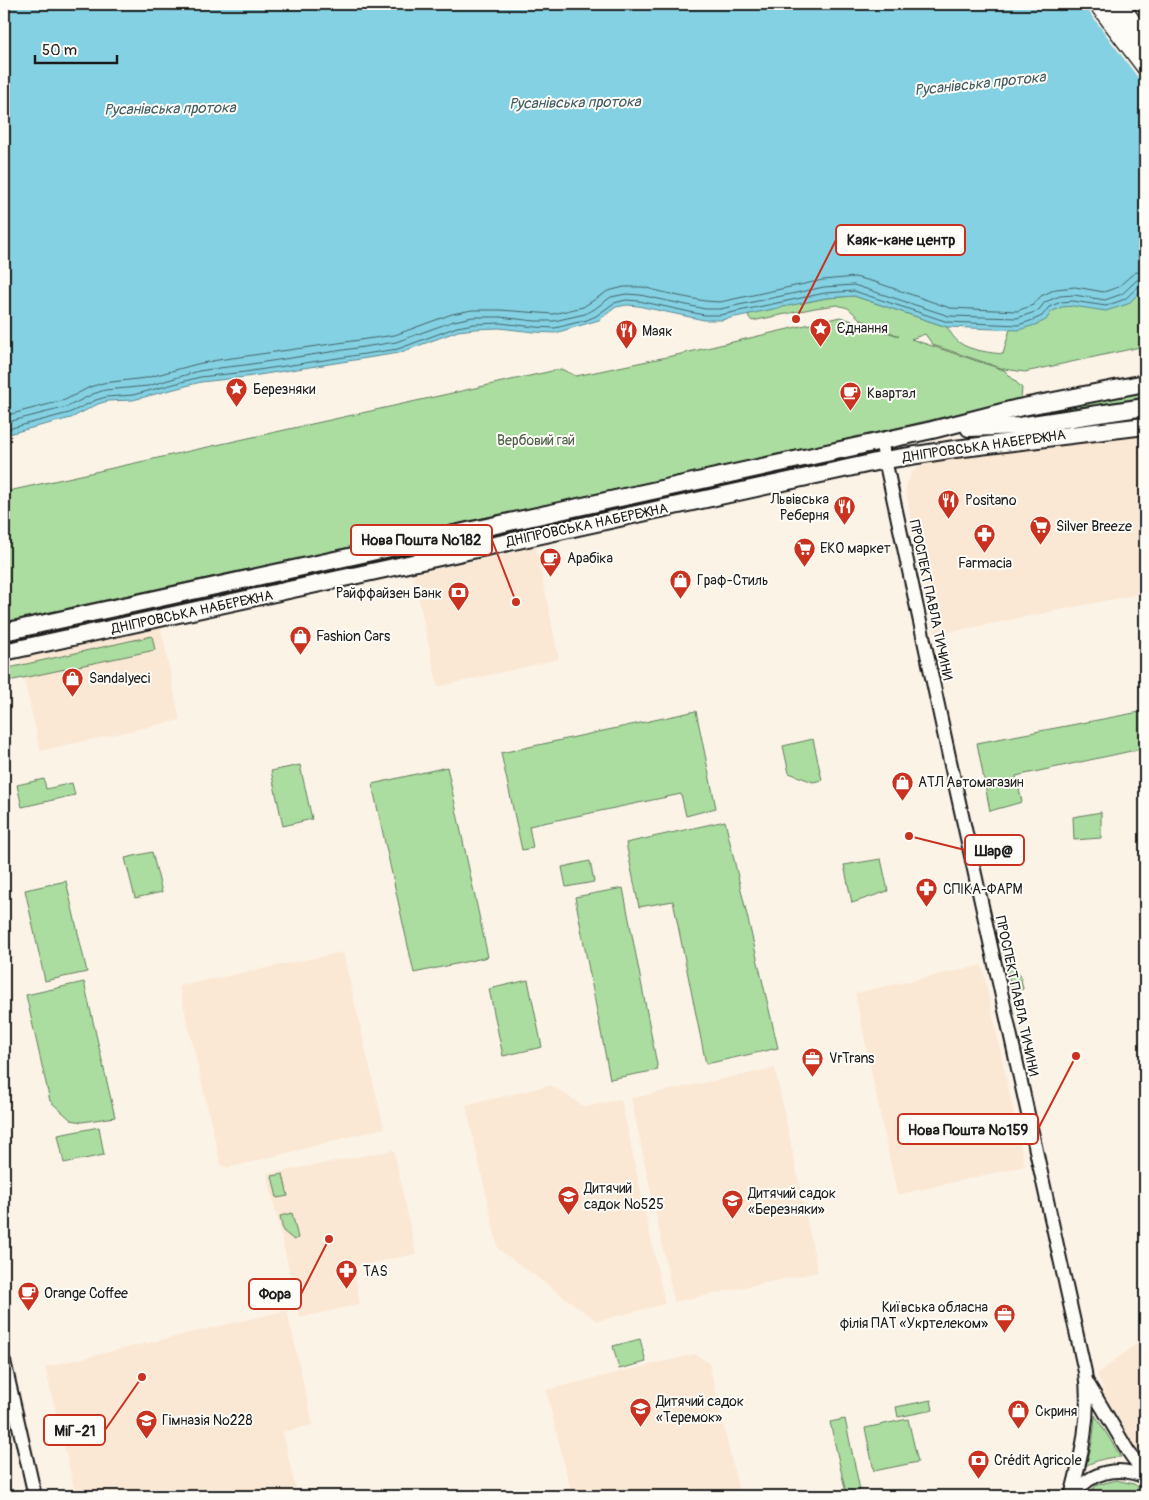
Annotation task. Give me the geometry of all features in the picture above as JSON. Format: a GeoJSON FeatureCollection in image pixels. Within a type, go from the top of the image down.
{"type":"FeatureCollection","features":[{"type":"Feature","properties":{"kind":"highway"},"geometry":{"type":"LineString","coordinates":[[1099,4],[1145,65]]}},
{"type":"Feature","properties":{"kind":"highway"},"geometry":{"type":"LineString","coordinates":[[1118,4],[1145,41]]}},
{"type":"Feature","properties":{"kind":"main road","name":"ДНІПРОВСЬКА НАБЕРЕЖНА"},"geometry":{"type":"LineString","coordinates":[[4,632],[932,430],[1018,408],[1145,383]]}},
{"type":"Feature","properties":{"kind":"main road","name":"ДНІПРОВСЬКА НАБЕРЕЖНА"},"geometry":{"type":"LineString","coordinates":[[932,430],[1018,426],[1145,407]]}},
{"type":"Feature","properties":{"kind":"main road","name":"ДНІПРОВСЬКА НАБЕРЕЖНА"},"geometry":{"type":"LineString","coordinates":[[4,652],[886,460],[946,450],[1145,426]]}},
{"type":"Feature","properties":{"kind":"street","name":"ПРОСПЕКТ ПАВЛА ТИЧИНИ"},"geometry":{"type":"LineString","coordinates":[[882,441],[946,743],[1086,1381],[1087,1418],[1083,1452],[1071,1496]]}},
{"type":"Feature","properties":{"kind":"street"},"geometry":{"type":"LineString","coordinates":[[4,1361],[35,1496]]}},
{"type":"Feature","properties":{"kind":"street","name":"ПРОСПЕКТ ПАВЛА ТИЧИНИ"},"geometry":{"type":"LineString","coordinates":[[1086,1381],[1145,1476]]}},
{"type":"Feature","properties":{"kind":"street","name":"ПРОСПЕКТ ПАВЛА ТИЧИНИ"},"geometry":{"type":"LineString","coordinates":[[1071,1496],[1093,1476],[1108,1471],[1123,1470],[1145,1476]]}},
{"type":"Feature","properties":{"kind":"shaded area","name":"Silver Breeze"},"geometry":{"type":"Polygon","coordinates":[[[1145,435],[1145,593],[935,635],[905,489],[911,473],[919,466],[930,461],[1145,435]]]}},
{"type":"Feature","properties":{"kind":"shaded area"},"geometry":{"type":"Polygon","coordinates":[[[536,547],[559,659],[438,687],[413,574],[536,547]]]}},
{"type":"Feature","properties":{"kind":"shaded area"},"geometry":{"type":"Polygon","coordinates":[[[161,628],[180,720],[40,751],[20,659],[161,628]]]}},
{"type":"Feature","properties":{"kind":"shaded area"},"geometry":{"type":"Polygon","coordinates":[[[343,952],[384,1128],[229,1168],[221,1166],[179,986],[343,952]]]}},
{"type":"Feature","properties":{"kind":"shaded area"},"geometry":{"type":"Polygon","coordinates":[[[982,965],[1025,1166],[897,1195],[855,993],[982,965]]]}},
{"type":"Feature","properties":{"kind":"shaded area","name":"Дитячий садок «Березняки»"},"geometry":{"type":"Polygon","coordinates":[[[775,1068],[818,1272],[674,1302],[631,1098],[775,1068]]]}},
{"type":"Feature","properties":{"kind":"shaded area","name":"Дитячий садок №525"},"geometry":{"type":"Polygon","coordinates":[[[551,1085],[585,1107],[621,1099],[665,1304],[597,1321],[498,1249],[466,1105],[551,1085]]]}},
{"type":"Feature","properties":{"kind":"shaded area"},"geometry":{"type":"Polygon","coordinates":[[[394,1150],[416,1254],[353,1267],[360,1304],[300,1318],[267,1174],[394,1150]]]}},
{"type":"Feature","properties":{"kind":"shaded area"},"geometry":{"type":"Polygon","coordinates":[[[287,1310],[313,1425],[283,1432],[297,1496],[76,1496],[45,1367],[287,1310]]]}},
{"type":"Feature","properties":{"kind":"shaded area"},"geometry":{"type":"Polygon","coordinates":[[[1145,1337],[1145,1464],[1132,1448],[1111,1411],[1097,1374],[1145,1337]]]}},
{"type":"Feature","properties":{"kind":"shaded area","name":"Дитячий садок «Теремок»"},"geometry":{"type":"Polygon","coordinates":[[[695,1354],[709,1363],[740,1496],[572,1496],[546,1390],[695,1354]]]}},
{"type":"Feature","properties":{"kind":"green space","name":"Вербовий гай"},"geometry":{"type":"Polygon","coordinates":[[[1145,186],[1145,346],[1025,372],[1004,369],[933,345],[925,334],[911,339],[1004,370],[1022,388],[1021,399],[862,436],[4,622],[4,492],[561,369],[576,376],[840,317],[899,336],[860,319],[848,308],[837,305],[752,321],[748,316],[750,313],[826,298],[854,296],[947,327],[956,340],[969,348],[1003,354],[1010,329],[1145,186]]]}},
{"type":"Feature","properties":{"kind":"green space"},"geometry":{"type":"Polygon","coordinates":[[[1145,389],[1145,397],[1042,413],[1145,389]]]}},
{"type":"Feature","properties":{"kind":"green space"},"geometry":{"type":"Polygon","coordinates":[[[152,636],[155,650],[4,682],[4,669],[152,636]]]}},
{"type":"Feature","properties":{"kind":"green space"},"geometry":{"type":"Polygon","coordinates":[[[696,711],[716,808],[686,816],[681,794],[529,826],[533,848],[522,850],[501,753],[696,711]]]}},
{"type":"Feature","properties":{"kind":"green space"},"geometry":{"type":"Polygon","coordinates":[[[1145,711],[1145,748],[1016,776],[1022,802],[990,811],[977,743],[1145,711]]]}},
{"type":"Feature","properties":{"kind":"green space"},"geometry":{"type":"Polygon","coordinates":[[[813,739],[822,780],[813,782],[789,773],[783,746],[813,739]]]}},
{"type":"Feature","properties":{"kind":"green space"},"geometry":{"type":"Polygon","coordinates":[[[300,765],[312,819],[283,826],[271,771],[300,765]]]}},
{"type":"Feature","properties":{"kind":"green space"},"geometry":{"type":"Polygon","coordinates":[[[447,767],[488,957],[414,973],[372,784],[447,767]]]}},
{"type":"Feature","properties":{"kind":"green space"},"geometry":{"type":"Polygon","coordinates":[[[44,779],[46,789],[72,783],[75,795],[22,807],[17,785],[44,779]]]}},
{"type":"Feature","properties":{"kind":"green space"},"geometry":{"type":"Polygon","coordinates":[[[1101,812],[1101,838],[1074,840],[1073,817],[1101,812]]]}},
{"type":"Feature","properties":{"kind":"green space"},"geometry":{"type":"Polygon","coordinates":[[[725,821],[778,1048],[706,1064],[673,901],[639,907],[626,843],[725,821]]]}},
{"type":"Feature","properties":{"kind":"green space"},"geometry":{"type":"Polygon","coordinates":[[[152,852],[162,892],[135,898],[125,858],[152,852]]]}},
{"type":"Feature","properties":{"kind":"green space"},"geometry":{"type":"Polygon","coordinates":[[[881,859],[888,891],[852,903],[844,865],[881,859]]]}},
{"type":"Feature","properties":{"kind":"green space"},"geometry":{"type":"Polygon","coordinates":[[[590,861],[594,882],[566,887],[562,867],[590,861]]]}},
{"type":"Feature","properties":{"kind":"green space"},"geometry":{"type":"Polygon","coordinates":[[[66,881],[87,972],[45,981],[25,890],[66,881]]]}},
{"type":"Feature","properties":{"kind":"green space"},"geometry":{"type":"Polygon","coordinates":[[[623,888],[658,1070],[610,1079],[575,897],[623,888]]]}},
{"type":"Feature","properties":{"kind":"green space"},"geometry":{"type":"Polygon","coordinates":[[[1005,961],[1020,974],[1023,989],[1012,991],[1005,961]]]}},
{"type":"Feature","properties":{"kind":"green space"},"geometry":{"type":"Polygon","coordinates":[[[528,980],[542,1047],[503,1056],[489,989],[528,980]]]}},
{"type":"Feature","properties":{"kind":"green space"},"geometry":{"type":"Polygon","coordinates":[[[84,982],[115,1117],[82,1122],[71,1120],[50,1101],[26,995],[84,982]]]}},
{"type":"Feature","properties":{"kind":"green space"},"geometry":{"type":"Polygon","coordinates":[[[99,1127],[104,1155],[64,1163],[58,1135],[99,1127]]]}},
{"type":"Feature","properties":{"kind":"green space"},"geometry":{"type":"Polygon","coordinates":[[[283,1174],[288,1196],[277,1198],[272,1176],[283,1174]]]}},
{"type":"Feature","properties":{"kind":"green space"},"geometry":{"type":"Polygon","coordinates":[[[292,1213],[298,1238],[294,1240],[283,1231],[280,1216],[292,1213]]]}},
{"type":"Feature","properties":{"kind":"green space"},"geometry":{"type":"Polygon","coordinates":[[[640,1339],[646,1362],[619,1369],[613,1346],[640,1339]]]}},
{"type":"Feature","properties":{"kind":"green space"},"geometry":{"type":"Polygon","coordinates":[[[931,1400],[933,1410],[898,1417],[896,1407],[931,1400]]]}},
{"type":"Feature","properties":{"kind":"green space"},"geometry":{"type":"Polygon","coordinates":[[[1095,1415],[1121,1457],[1103,1459],[1085,1466],[1092,1441],[1095,1415]]]}},
{"type":"Feature","properties":{"kind":"green space"},"geometry":{"type":"Polygon","coordinates":[[[845,1419],[860,1490],[846,1493],[830,1422],[845,1419]]]}},
{"type":"Feature","properties":{"kind":"green space"},"geometry":{"type":"Polygon","coordinates":[[[908,1419],[918,1462],[874,1471],[865,1428],[908,1419]]]}},
{"type":"Feature","properties":{"kind":"green space"},"geometry":{"type":"Polygon","coordinates":[[[1116,1480],[1134,1484],[1145,1492],[1145,1496],[1085,1496],[1097,1485],[1116,1480]]]}},
{"type":"Feature","properties":{"kind":"water","name":"Русанівська протока"},"geometry":{"type":"Polygon","coordinates":[[[4,4],[1145,4],[1145,287],[1128,304],[1106,311],[1073,306],[1062,307],[1051,312],[1046,320],[1018,330],[947,327],[854,296],[826,298],[721,320],[704,320],[627,305],[616,307],[599,320],[555,333],[499,328],[458,331],[399,353],[246,377],[201,382],[133,400],[108,401],[71,418],[4,435],[4,4]]]}},
{"type":"Feature","properties":{"kind":"pier"},"geometry":{"type":"Polygon","coordinates":[[[1083,4],[1138,4],[1145,13],[1145,87],[1083,4]]]}},
{"type":"Feature","properties":{"kind":"place","name":"Каяк-кане центр"},"geometry":{"type":"Point","coordinates":[796,319]}},
{"type":"Feature","properties":{"kind":"place","name":"Єднання"},"geometry":{"type":"Point","coordinates":[821,347]}},
{"type":"Feature","properties":{"kind":"place","name":"Маяк"},"geometry":{"type":"Point","coordinates":[626,350]}},
{"type":"Feature","properties":{"kind":"place","name":"Березняки"},"geometry":{"type":"Point","coordinates":[237,408]}},
{"type":"Feature","properties":{"kind":"place","name":"Квартал"},"geometry":{"type":"Point","coordinates":[851,412]}},
{"type":"Feature","properties":{"kind":"place","name":"Positano"},"geometry":{"type":"Point","coordinates":[949,519]}},
{"type":"Feature","properties":{"kind":"place","name":"Львівська Реберня"},"geometry":{"type":"Point","coordinates":[845,526]}},
{"type":"Feature","properties":{"kind":"place","name":"Silver Breeze"},"geometry":{"type":"Point","coordinates":[1040,545]}},
{"type":"Feature","properties":{"kind":"place","name":"Farmacia"},"geometry":{"type":"Point","coordinates":[985,554]}},
{"type":"Feature","properties":{"kind":"place","name":"ЕКО маркет"},"geometry":{"type":"Point","coordinates":[804,567]}},
{"type":"Feature","properties":{"kind":"place","name":"Арабіка"},"geometry":{"type":"Point","coordinates":[551,577]}},
{"type":"Feature","properties":{"kind":"place","name":"Граф-Стиль"},"geometry":{"type":"Point","coordinates":[681,599]}},
{"type":"Feature","properties":{"kind":"place","name":"Нова Пошта №182"},"geometry":{"type":"Point","coordinates":[516,602]}},
{"type":"Feature","properties":{"kind":"place","name":"Райффайзен Банк"},"geometry":{"type":"Point","coordinates":[458,612]}},
{"type":"Feature","properties":{"kind":"place","name":"Fashion Cars"},"geometry":{"type":"Point","coordinates":[300,655]}},
{"type":"Feature","properties":{"kind":"place","name":"Sandalyeci"},"geometry":{"type":"Point","coordinates":[73,697]}},
{"type":"Feature","properties":{"kind":"place","name":"АТЛ Автомагазин"},"geometry":{"type":"Point","coordinates":[902,801]}},
{"type":"Feature","properties":{"kind":"place","name":"Шар@"},"geometry":{"type":"Point","coordinates":[909,836]}},
{"type":"Feature","properties":{"kind":"place","name":"СПІКА-ФАРМ"},"geometry":{"type":"Point","coordinates":[927,908]}},
{"type":"Feature","properties":{"kind":"place","name":"Нова Пошта №159"},"geometry":{"type":"Point","coordinates":[1076,1056]}},
{"type":"Feature","properties":{"kind":"place","name":"VrTrans"},"geometry":{"type":"Point","coordinates":[813,1077]}},
{"type":"Feature","properties":{"kind":"place","name":"Дитячий садок №525"},"geometry":{"type":"Point","coordinates":[568,1215]}},
{"type":"Feature","properties":{"kind":"place","name":"Дитячий садок «Березняки»"},"geometry":{"type":"Point","coordinates":[732,1220]}},
{"type":"Feature","properties":{"kind":"place","name":"Фора"},"geometry":{"type":"Point","coordinates":[329,1239]}},
{"type":"Feature","properties":{"kind":"place","name":"TAS"},"geometry":{"type":"Point","coordinates":[347,1290]}},
{"type":"Feature","properties":{"kind":"place","name":"Orange Coffee"},"geometry":{"type":"Point","coordinates":[28,1312]}},
{"type":"Feature","properties":{"kind":"place","name":"Київська обласна філія ПАТ «Укртелеком»"},"geometry":{"type":"Point","coordinates":[1004,1334]}},
{"type":"Feature","properties":{"kind":"place","name":"МіГ-21"},"geometry":{"type":"Point","coordinates":[142,1377]}},
{"type":"Feature","properties":{"kind":"place","name":"Дитячий садок «Теремок»"},"geometry":{"type":"Point","coordinates":[640,1428]}},
{"type":"Feature","properties":{"kind":"place","name":"Скриня"},"geometry":{"type":"Point","coordinates":[1019,1430]}},
{"type":"Feature","properties":{"kind":"place","name":"Гімназія №228"},"geometry":{"type":"Point","coordinates":[146,1439]}},
{"type":"Feature","properties":{"kind":"place","name":"Crédit Agricole"},"geometry":{"type":"Point","coordinates":[978,1479]}}]}
